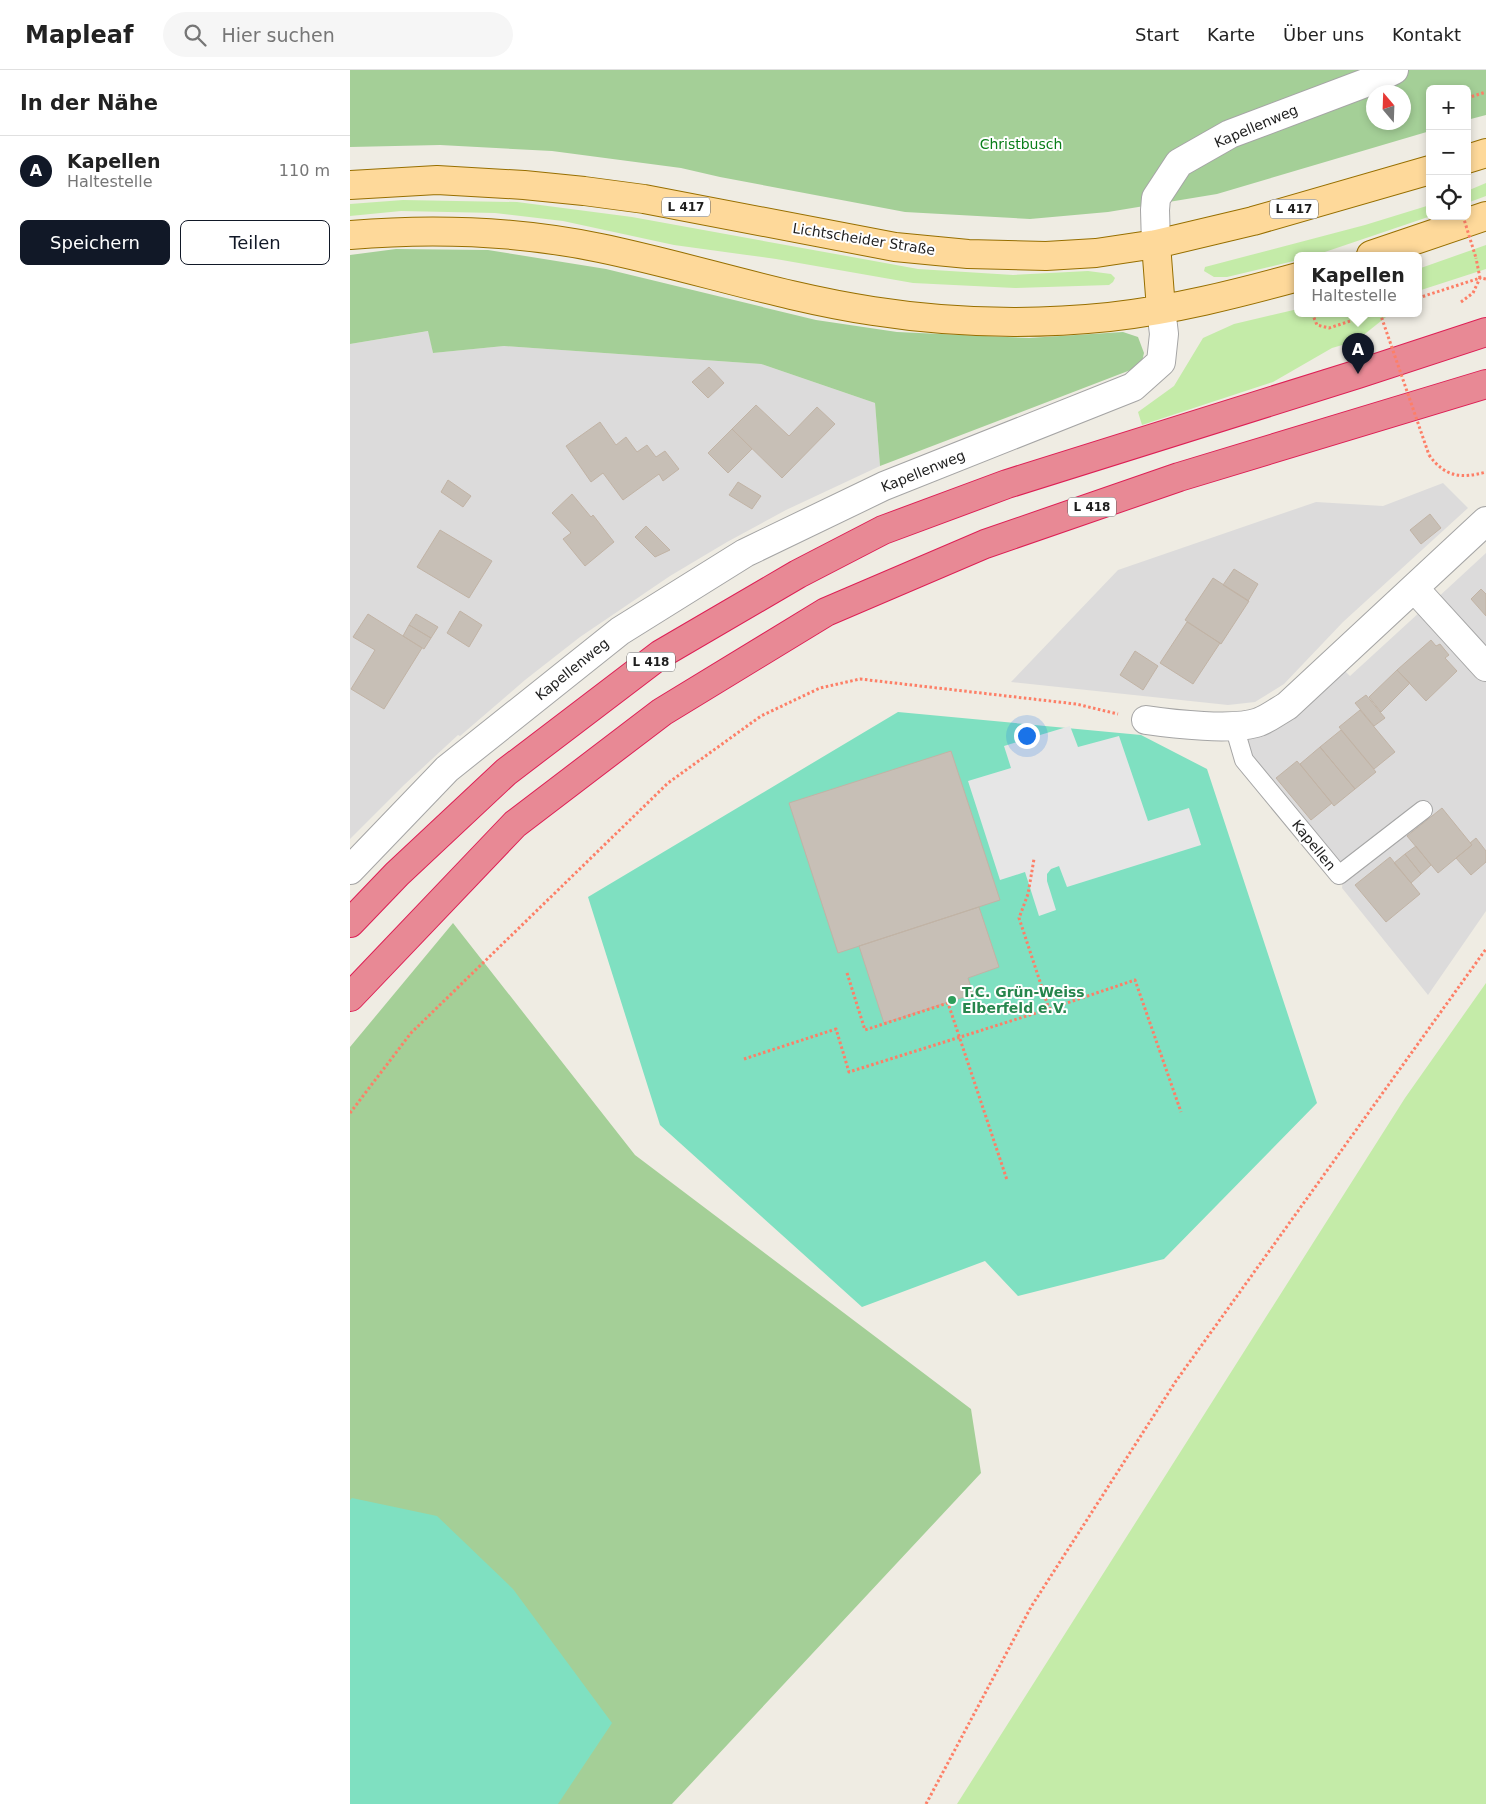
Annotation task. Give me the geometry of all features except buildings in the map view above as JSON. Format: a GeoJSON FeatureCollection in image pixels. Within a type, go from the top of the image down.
{"type":"FeatureCollection","features":[{"type":"Feature","properties":{"kind":"highway","name":"L 418"},"geometry":{"type":"LineString","coordinates":[[350,923],[397,874],[506,772],[661,654],[798,574],[883,530],[1007,484],[1486,332]]}},
{"type":"Feature","properties":{"kind":"highway","name":"L 418"},"geometry":{"type":"LineString","coordinates":[[350,996],[516,824],[662,712],[826,612],[985,544],[1161,483],[1486,384]]}},
{"type":"Feature","properties":{"kind":"main road"},"geometry":{"type":"LineString","coordinates":[[1471,158],[1486,153]]}},
{"type":"Feature","properties":{"kind":"main road","name":"Lichtscheider Straße"},"geometry":{"type":"LineString","coordinates":[[350,185],[437,180],[524,185],[584,191],[644,199],[895,247],[968,254],[1046,256],[1096,253],[1156,244],[1253,221],[1426,171]]}},
{"type":"Feature","properties":{"kind":"main road"},"geometry":{"type":"LineString","coordinates":[[1380,252],[1486,216]]}},
{"type":"Feature","properties":{"kind":"main road"},"geometry":{"type":"LineString","coordinates":[[350,235],[381,232],[438,231],[492,233],[529,237],[598,248],[811,300],[873,311],[934,318],[1040,321],[1109,317],[1161,309],[1294,278]]}},
{"type":"Feature","properties":{"kind":"main road","name":"Kapellenweg"},"geometry":{"type":"LineString","coordinates":[[1156,244],[1161,309]]}},
{"type":"Feature","properties":{"kind":"street","name":"Kapellenweg"},"geometry":{"type":"LineString","coordinates":[[1156,244],[1156,198],[1179,163],[1230,134],[1376,79],[1394,70]]}},
{"type":"Feature","properties":{"kind":"street","name":"Kapellenweg"},"geometry":{"type":"LineString","coordinates":[[350,870],[447,768],[620,631],[745,553],[884,486],[1133,387],[1161,362],[1164,334],[1161,309]]}},
{"type":"Feature","properties":{"kind":"street"},"geometry":{"type":"LineString","coordinates":[[1146,720],[1164,723],[1234,726],[1259,722],[1287,706],[1486,521]]}},
{"type":"Feature","properties":{"kind":"street"},"geometry":{"type":"LineString","coordinates":[[1414,588],[1486,667]]}},
{"type":"Feature","properties":{"kind":"lane","name":"Kapellen"},"geometry":{"type":"LineString","coordinates":[[1234,726],[1244,760],[1339,875],[1423,810]]}},
{"type":"Feature","properties":{"kind":"path"},"geometry":{"type":"LineString","coordinates":[[1471,97],[1486,92]]}},
{"type":"Feature","properties":{"kind":"path"},"geometry":{"type":"LineString","coordinates":[[1461,302],[1473,293],[1480,278],[1464,220]]}},
{"type":"Feature","properties":{"kind":"path"},"geometry":{"type":"LineString","coordinates":[[1422,296],[1480,278],[1486,279]]}},
{"type":"Feature","properties":{"kind":"path"},"geometry":{"type":"LineString","coordinates":[[1314,317],[1317,325],[1329,328],[1363,317]]}},
{"type":"Feature","properties":{"kind":"path"},"geometry":{"type":"LineString","coordinates":[[1381,317],[1429,455],[1436,464],[1449,473],[1468,477],[1486,472]]}},
{"type":"Feature","properties":{"kind":"path"},"geometry":{"type":"LineString","coordinates":[[350,1113],[410,1033],[668,783],[761,716],[820,688],[860,679],[1076,704],[1146,720]]}},
{"type":"Feature","properties":{"kind":"path"},"geometry":{"type":"LineString","coordinates":[[1034,859],[1028,894],[1019,918],[1049,1009]]}},
{"type":"Feature","properties":{"kind":"path"},"geometry":{"type":"LineString","coordinates":[[926,1804],[1032,1607],[1176,1381],[1486,949]]}},
{"type":"Feature","properties":{"kind":"path"},"geometry":{"type":"LineString","coordinates":[[847,972],[865,1030],[948,1003],[1007,1180]]}},
{"type":"Feature","properties":{"kind":"path"},"geometry":{"type":"LineString","coordinates":[[744,1059],[836,1029],[849,1072],[1135,980],[1180,1112]]}},
{"type":"Feature","properties":{"kind":"shaded area"},"geometry":{"type":"Polygon","coordinates":[[[429,331],[433,353],[504,346],[761,364],[875,403],[880,466],[786,510],[727,542],[670,576],[580,637],[525,680],[460,736],[458,735],[350,839],[350,344],[429,331]]]}},
{"type":"Feature","properties":{"kind":"shaded area"},"geometry":{"type":"Polygon","coordinates":[[[1443,483],[1468,508],[1343,622],[1284,684],[1255,702],[1228,705],[1011,682],[1118,570],[1316,502],[1383,506],[1443,483]]]}},
{"type":"Feature","properties":{"kind":"shaded area"},"geometry":{"type":"Polygon","coordinates":[[[1486,553],[1486,654],[1434,601],[1486,553]]]}},
{"type":"Feature","properties":{"kind":"shaded area"},"geometry":{"type":"Polygon","coordinates":[[[1421,611],[1486,680],[1486,911],[1428,995],[1342,888],[1345,862],[1335,860],[1254,760],[1247,738],[1270,732],[1286,724],[1345,671],[1350,676],[1421,611]]]}},
{"type":"Feature","properties":{"kind":"shaded area"},"geometry":{"type":"Polygon","coordinates":[[[1070,726],[1078,747],[1119,736],[1148,821],[1189,808],[1201,845],[1067,887],[1059,866],[1051,869],[1047,874],[1047,881],[1056,910],[1039,916],[1025,872],[1000,880],[968,781],[1011,768],[1004,746],[1070,726]]]}},
{"type":"Feature","properties":{"kind":"green space","name":"Christbusch"},"geometry":{"type":"Polygon","coordinates":[[[350,70],[1486,70],[1486,115],[1471,119],[1471,85],[1426,85],[1426,132],[1217,194],[1108,212],[1030,219],[905,212],[681,168],[552,151],[440,145],[350,147],[350,70]]]}},
{"type":"Feature","properties":{"kind":"green space"},"geometry":{"type":"Polygon","coordinates":[[[1486,183],[1486,196],[1471,202],[1471,189],[1486,183]]]}},
{"type":"Feature","properties":{"kind":"green space"},"geometry":{"type":"Polygon","coordinates":[[[403,200],[517,202],[632,217],[918,269],[1013,275],[1088,271],[1111,274],[1115,278],[1109,285],[1015,288],[913,283],[776,259],[674,245],[563,221],[495,213],[401,211],[350,216],[350,204],[403,200]]]}},
{"type":"Feature","properties":{"kind":"green space"},"geometry":{"type":"Polygon","coordinates":[[[1426,206],[1426,218],[1325,252],[1294,252],[1294,261],[1227,277],[1214,277],[1204,271],[1205,267],[1365,225],[1426,206]]]}},
{"type":"Feature","properties":{"kind":"green space"},"geometry":{"type":"Polygon","coordinates":[[[1486,245],[1486,269],[1422,290],[1422,268],[1486,245]]]}},
{"type":"Feature","properties":{"kind":"green space"},"geometry":{"type":"Polygon","coordinates":[[[396,249],[488,250],[606,269],[816,320],[897,332],[1029,338],[1123,332],[1138,337],[1144,353],[1141,366],[880,466],[875,403],[761,364],[504,346],[433,353],[428,331],[350,344],[350,255],[396,249]]]}},
{"type":"Feature","properties":{"kind":"green space"},"geometry":{"type":"Polygon","coordinates":[[[1294,310],[1294,317],[1386,317],[1356,341],[1332,348],[1273,382],[1142,425],[1138,412],[1174,386],[1203,338],[1234,324],[1294,310]]]}},
{"type":"Feature","properties":{"kind":"green space","name":"T.C. Grün-Weiss Elberfeld e.V."},"geometry":{"type":"Polygon","coordinates":[[[898,712],[1141,735],[1207,769],[1317,1103],[1164,1259],[1018,1296],[985,1261],[862,1307],[660,1125],[588,897],[898,712]]]}},
{"type":"Feature","properties":{"kind":"green space"},"geometry":{"type":"Polygon","coordinates":[[[453,923],[635,1155],[971,1409],[981,1473],[672,1804],[350,1804],[350,1047],[453,923]]]}},
{"type":"Feature","properties":{"kind":"green space"},"geometry":{"type":"Polygon","coordinates":[[[1486,983],[1486,1804],[957,1804],[1405,1098],[1486,983]]]}},
{"type":"Feature","properties":{"kind":"green space"},"geometry":{"type":"Polygon","coordinates":[[[352,1498],[437,1516],[513,1589],[612,1723],[558,1804],[350,1804],[350,1500],[352,1498]]]}},
{"type":"Feature","properties":{"kind":"place","name":"Kapellen"},"geometry":{"type":"Point","coordinates":[1358,374]}},
{"type":"Feature","properties":{"kind":"place","name":"T.C. Grün-Weiss Elberfeld e.V."},"geometry":{"type":"Point","coordinates":[952,1000]}}]}
